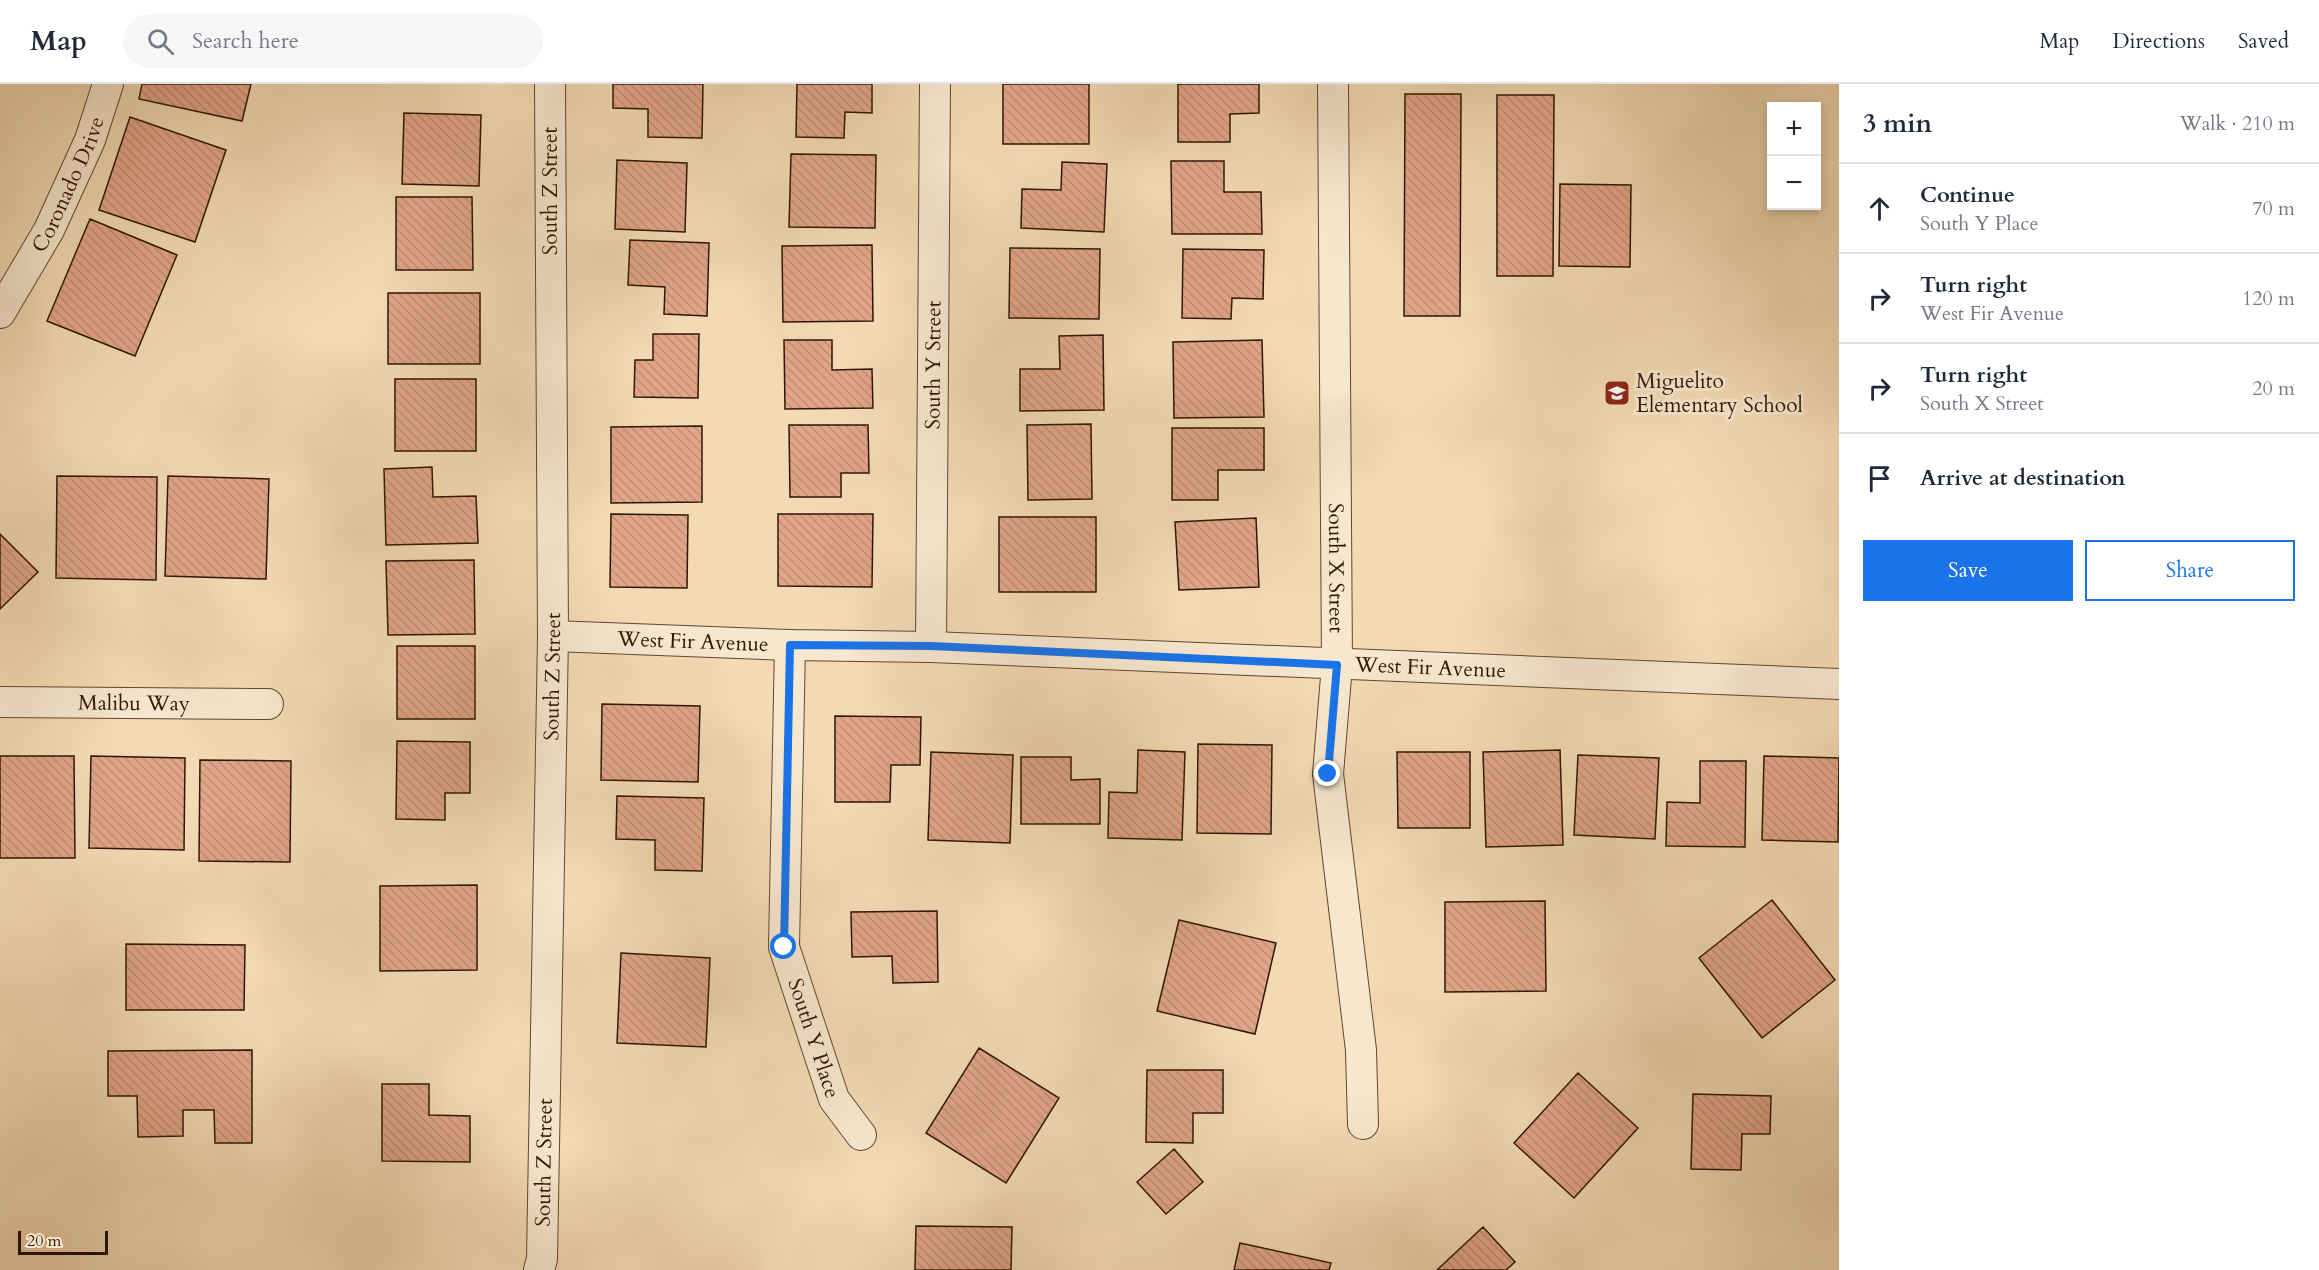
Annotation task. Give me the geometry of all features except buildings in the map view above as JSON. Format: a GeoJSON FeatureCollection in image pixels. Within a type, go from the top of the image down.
{"type":"FeatureCollection","features":[{"type":"Feature","properties":{"kind":"street","name":"Coronado Drive"},"geometry":{"type":"LineString","coordinates":[[0,313],[49,230],[90,140],[108,84]]}},
{"type":"Feature","properties":{"kind":"street","name":"South Z Street"},"geometry":{"type":"LineString","coordinates":[[539,1270],[542,1259],[554,636],[550,84]]}},
{"type":"Feature","properties":{"kind":"street","name":"South Y Street"},"geometry":{"type":"LineString","coordinates":[[931,646],[935,84]]}},
{"type":"Feature","properties":{"kind":"street","name":"South X Street"},"geometry":{"type":"LineString","coordinates":[[1333,84],[1337,665],[1328,774],[1361,1050],[1364,1124]]}},
{"type":"Feature","properties":{"kind":"street","name":"West Fir Avenue"},"geometry":{"type":"LineString","coordinates":[[554,636],[790,645],[931,646],[1337,665],[1839,684]]}},
{"type":"Feature","properties":{"kind":"street","name":"South Y Place"},"geometry":{"type":"LineString","coordinates":[[790,645],[784,947],[834,1099],[861,1135]]}},
{"type":"Feature","properties":{"kind":"street","name":"Malibu Way"},"geometry":{"type":"LineString","coordinates":[[0,702],[268,704]]}},
{"type":"Feature","properties":{"kind":"place","name":"Miguelito Elementary School"},"geometry":{"type":"Point","coordinates":[1617,393]}},
{"type":"Feature","properties":{"kind":"route"},"geometry":{"type":"LineString","coordinates":[[784,947],[790,645],[931,646],[1337,665],[1328,774]]}}]}
